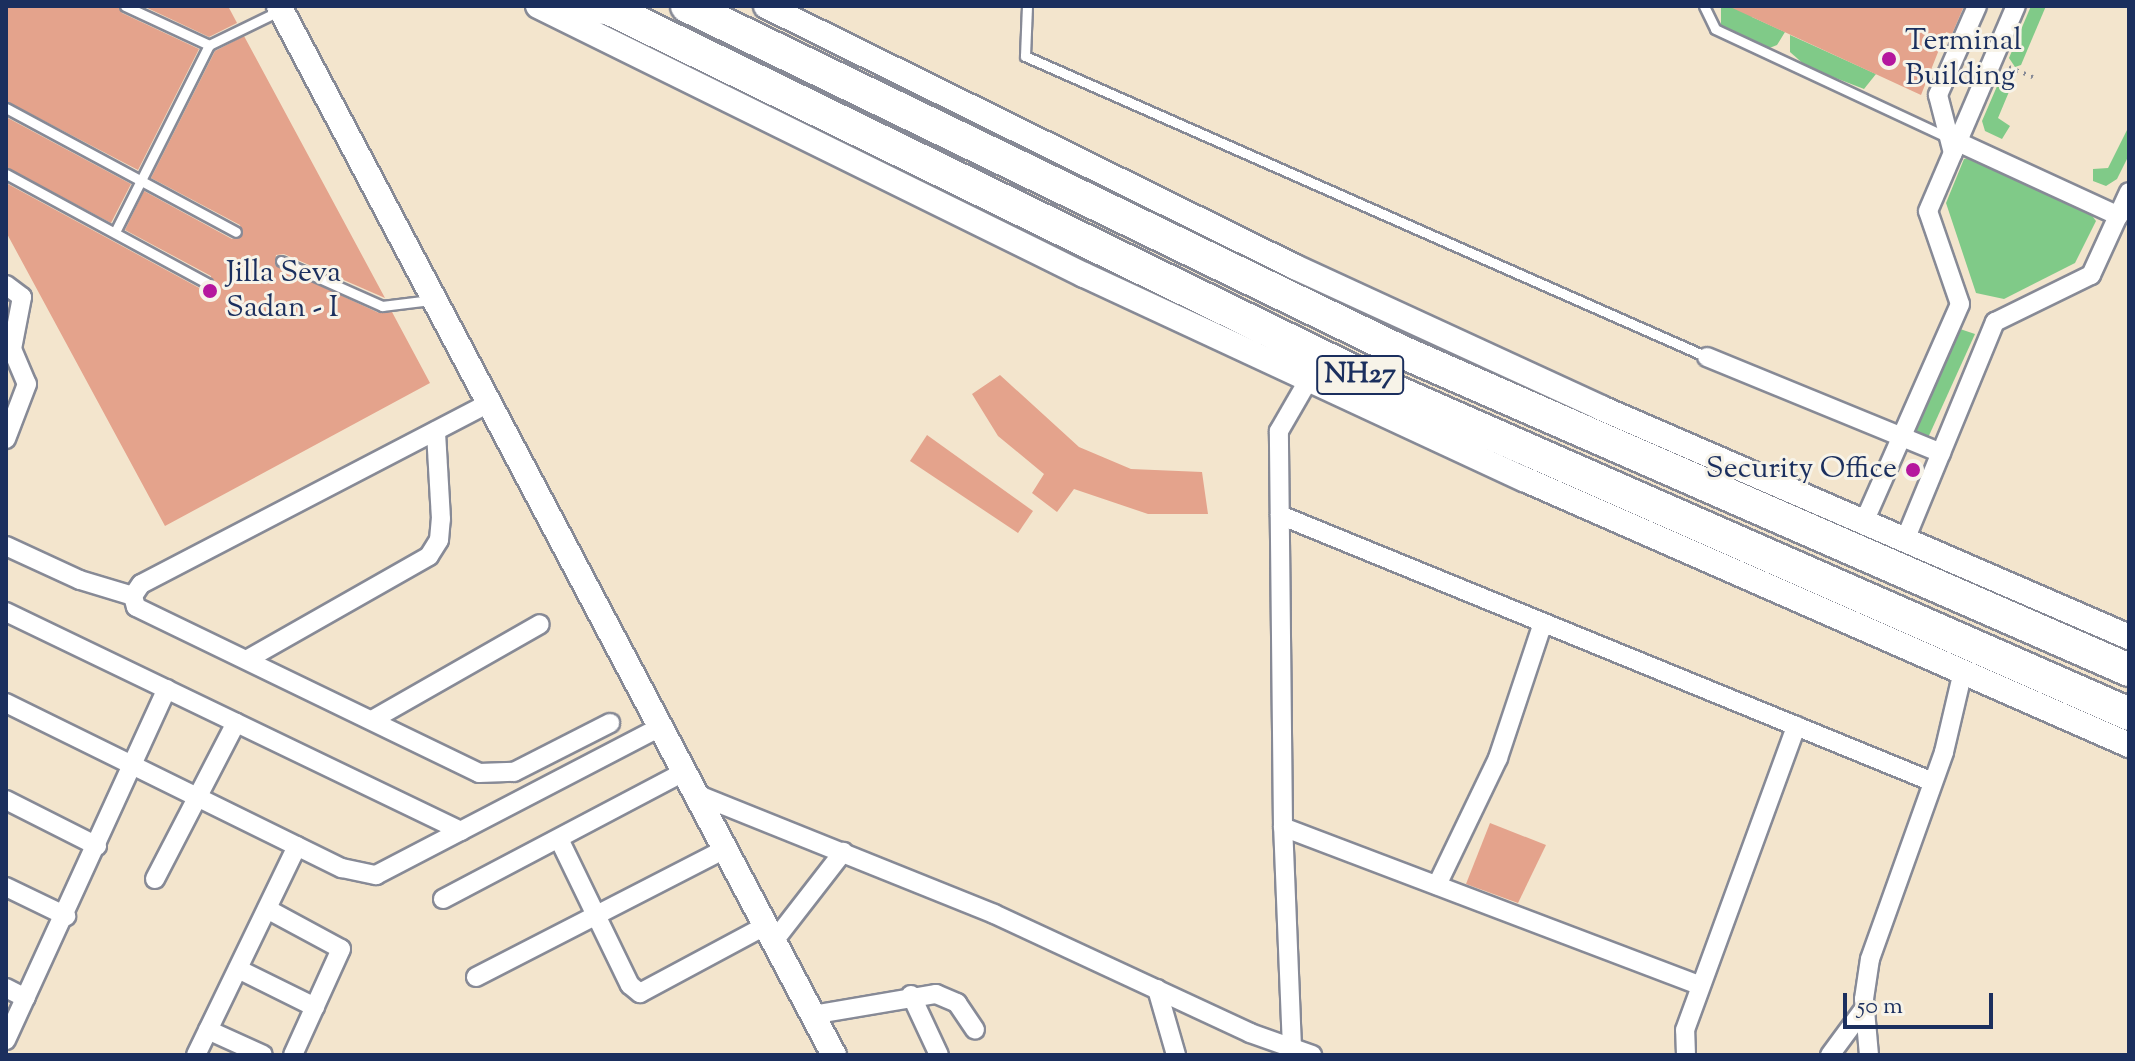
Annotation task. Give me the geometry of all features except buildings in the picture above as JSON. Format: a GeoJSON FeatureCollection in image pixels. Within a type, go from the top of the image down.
{"type":"FeatureCollection","features":[{"type":"Feature","properties":{"kind":"highway"},"geometry":{"type":"LineString","coordinates":[[556,6],[606,7]]}},
{"type":"Feature","properties":{"kind":"highway","name":"NH27"},"geometry":{"type":"LineString","coordinates":[[687,6],[1400,351],[2129,670]]}},
{"type":"Feature","properties":{"kind":"highway","name":"NH27"},"geometry":{"type":"LineString","coordinates":[[606,7],[1383,386],[2129,714]]}},
{"type":"Feature","properties":{"kind":"street"},"geometry":{"type":"LineString","coordinates":[[538,6],[1309,379],[2129,745]]}},
{"type":"Feature","properties":{"kind":"street"},"geometry":{"type":"LineString","coordinates":[[766,6],[1295,267],[2129,637]]}},
{"type":"Feature","properties":{"kind":"street"},"geometry":{"type":"LineString","coordinates":[[1977,6],[1938,95],[1953,144],[2119,216]]}},
{"type":"Feature","properties":{"kind":"street"},"geometry":{"type":"LineString","coordinates":[[1864,522],[1960,304],[1928,211],[1953,144],[2016,6]]}},
{"type":"Feature","properties":{"kind":"street"},"geometry":{"type":"LineString","coordinates":[[280,8],[834,1055]]}},
{"type":"Feature","properties":{"kind":"street"},"geometry":{"type":"LineString","coordinates":[[1905,540],[1995,322],[2091,275],[2129,192]]}},
{"type":"Feature","properties":{"kind":"street"},"geometry":{"type":"LineString","coordinates":[[6,285],[22,297],[12,349],[27,384],[6,439]]}},
{"type":"Feature","properties":{"kind":"street"},"geometry":{"type":"LineString","coordinates":[[1707,357],[1941,453]]}},
{"type":"Feature","properties":{"kind":"street"},"geometry":{"type":"LineString","coordinates":[[443,899],[559,839],[690,783],[1304,1052],[1283,827],[1279,431],[1309,379]]}},
{"type":"Feature","properties":{"kind":"street"},"geometry":{"type":"LineString","coordinates":[[489,403],[141,584],[133,596],[136,607],[495,776],[514,772],[610,723]]}},
{"type":"Feature","properties":{"kind":"street"},"geometry":{"type":"LineString","coordinates":[[248,659],[429,556],[439,540],[441,519],[436,431]]}},
{"type":"Feature","properties":{"kind":"street"},"geometry":{"type":"LineString","coordinates":[[1280,515],[1933,782]]}},
{"type":"Feature","properties":{"kind":"street"},"geometry":{"type":"LineString","coordinates":[[6,546],[80,580],[133,596]]}},
{"type":"Feature","properties":{"kind":"street"},"geometry":{"type":"LineString","coordinates":[[6,612],[461,831]]}},
{"type":"Feature","properties":{"kind":"street"},"geometry":{"type":"LineString","coordinates":[[1437,885],[1498,758],[1543,623]]}},
{"type":"Feature","properties":{"kind":"street"},"geometry":{"type":"LineString","coordinates":[[372,720],[540,624]]}},
{"type":"Feature","properties":{"kind":"street"},"geometry":{"type":"LineString","coordinates":[[1869,1055],[1864,1009],[1870,959],[1933,782],[1963,671]]}},
{"type":"Feature","properties":{"kind":"street"},"geometry":{"type":"LineString","coordinates":[[6,1040],[66,916],[167,689]]}},
{"type":"Feature","properties":{"kind":"street"},"geometry":{"type":"LineString","coordinates":[[6,703],[342,868],[376,875],[660,727]]}},
{"type":"Feature","properties":{"kind":"street"},"geometry":{"type":"LineString","coordinates":[[155,879],[236,723]]}},
{"type":"Feature","properties":{"kind":"street"},"geometry":{"type":"LineString","coordinates":[[1686,1055],[1685,1030],[1700,985],[1796,726]]}},
{"type":"Feature","properties":{"kind":"street"},"geometry":{"type":"LineString","coordinates":[[6,800],[97,846]]}},
{"type":"Feature","properties":{"kind":"street"},"geometry":{"type":"LineString","coordinates":[[1283,827],[1700,985]]}},
{"type":"Feature","properties":{"kind":"street"},"geometry":{"type":"LineString","coordinates":[[559,839],[630,985],[640,993],[769,934],[843,852]]}},
{"type":"Feature","properties":{"kind":"street"},"geometry":{"type":"LineString","coordinates":[[196,1055],[297,846]]}},
{"type":"Feature","properties":{"kind":"street"},"geometry":{"type":"LineString","coordinates":[[476,977],[725,849]]}},
{"type":"Feature","properties":{"kind":"street"},"geometry":{"type":"LineString","coordinates":[[6,887],[66,916]]}},
{"type":"Feature","properties":{"kind":"street"},"geometry":{"type":"LineString","coordinates":[[267,909],[341,949],[293,1055]]}},
{"type":"Feature","properties":{"kind":"street"},"geometry":{"type":"LineString","coordinates":[[238,969],[315,1007]]}},
{"type":"Feature","properties":{"kind":"street"},"geometry":{"type":"LineString","coordinates":[[6,988],[26,998]]}},
{"type":"Feature","properties":{"kind":"street"},"geometry":{"type":"LineString","coordinates":[[1157,989],[1176,1055]]}},
{"type":"Feature","properties":{"kind":"street"},"geometry":{"type":"LineString","coordinates":[[812,1015],[911,995],[936,994],[957,1003],[975,1030]]}},
{"type":"Feature","properties":{"kind":"street"},"geometry":{"type":"LineString","coordinates":[[911,995],[936,1054]]}},
{"type":"Feature","properties":{"kind":"street"},"geometry":{"type":"LineString","coordinates":[[1830,1055],[1864,1009]]}},
{"type":"Feature","properties":{"kind":"street"},"geometry":{"type":"LineString","coordinates":[[208,1030],[263,1055]]}},
{"type":"Feature","properties":{"kind":"lane"},"geometry":{"type":"LineString","coordinates":[[125,6],[209,45]]}},
{"type":"Feature","properties":{"kind":"lane"},"geometry":{"type":"LineString","coordinates":[[1027,6],[1025,56],[1707,357]]}},
{"type":"Feature","properties":{"kind":"lane"},"geometry":{"type":"LineString","coordinates":[[1704,6],[1715,29],[1953,144]]}},
{"type":"Feature","properties":{"kind":"lane"},"geometry":{"type":"LineString","coordinates":[[115,232],[209,45],[280,8]]}},
{"type":"Feature","properties":{"kind":"lane"},"geometry":{"type":"LineString","coordinates":[[6,108],[143,178],[236,232]]}},
{"type":"Feature","properties":{"kind":"lane"},"geometry":{"type":"LineString","coordinates":[[6,174],[207,283]]}},
{"type":"Feature","properties":{"kind":"lane"},"geometry":{"type":"LineString","coordinates":[[281,261],[382,306],[434,299]]}},
{"type":"Feature","properties":{"kind":"green space"},"geometry":{"type":"Polygon","coordinates":[[[1721,6],[1756,6],[1752,17],[1785,32],[1777,45],[1767,49],[1721,28],[1721,6]]]}},
{"type":"Feature","properties":{"kind":"green space"},"geometry":{"type":"Polygon","coordinates":[[[2031,6],[2046,6],[2021,65],[2015,67],[2009,58],[2031,6]]]}},
{"type":"Feature","properties":{"kind":"green space"},"geometry":{"type":"Polygon","coordinates":[[[1790,35],[1876,74],[1864,89],[1807,67],[1790,52],[1790,35]]]}},
{"type":"Feature","properties":{"kind":"green space"},"geometry":{"type":"Polygon","coordinates":[[[2004,70],[2016,75],[1998,118],[2010,126],[2002,139],[1985,131],[1982,121],[2004,70]]]}},
{"type":"Feature","properties":{"kind":"green space"},"geometry":{"type":"Polygon","coordinates":[[[2129,126],[2129,155],[2117,179],[2106,186],[2093,181],[2093,169],[2108,168],[2129,126]]]}},
{"type":"Feature","properties":{"kind":"green space"},"geometry":{"type":"Polygon","coordinates":[[[1973,157],[2087,209],[2096,221],[2075,263],[2004,299],[1976,293],[1946,203],[1964,159],[1973,157]]]}},
{"type":"Feature","properties":{"kind":"green space"},"geometry":{"type":"Polygon","coordinates":[[[1960,329],[1975,334],[1927,440],[1915,434],[1960,329]]]}},
{"type":"Feature","properties":{"kind":"place","name":"Terminal Building"},"geometry":{"type":"Point","coordinates":[1889,59]}},
{"type":"Feature","properties":{"kind":"place","name":"Jilla Seva Sadan - I"},"geometry":{"type":"Point","coordinates":[210,291]}},
{"type":"Feature","properties":{"kind":"place","name":"Security Office"},"geometry":{"type":"Point","coordinates":[1913,470]}}]}
